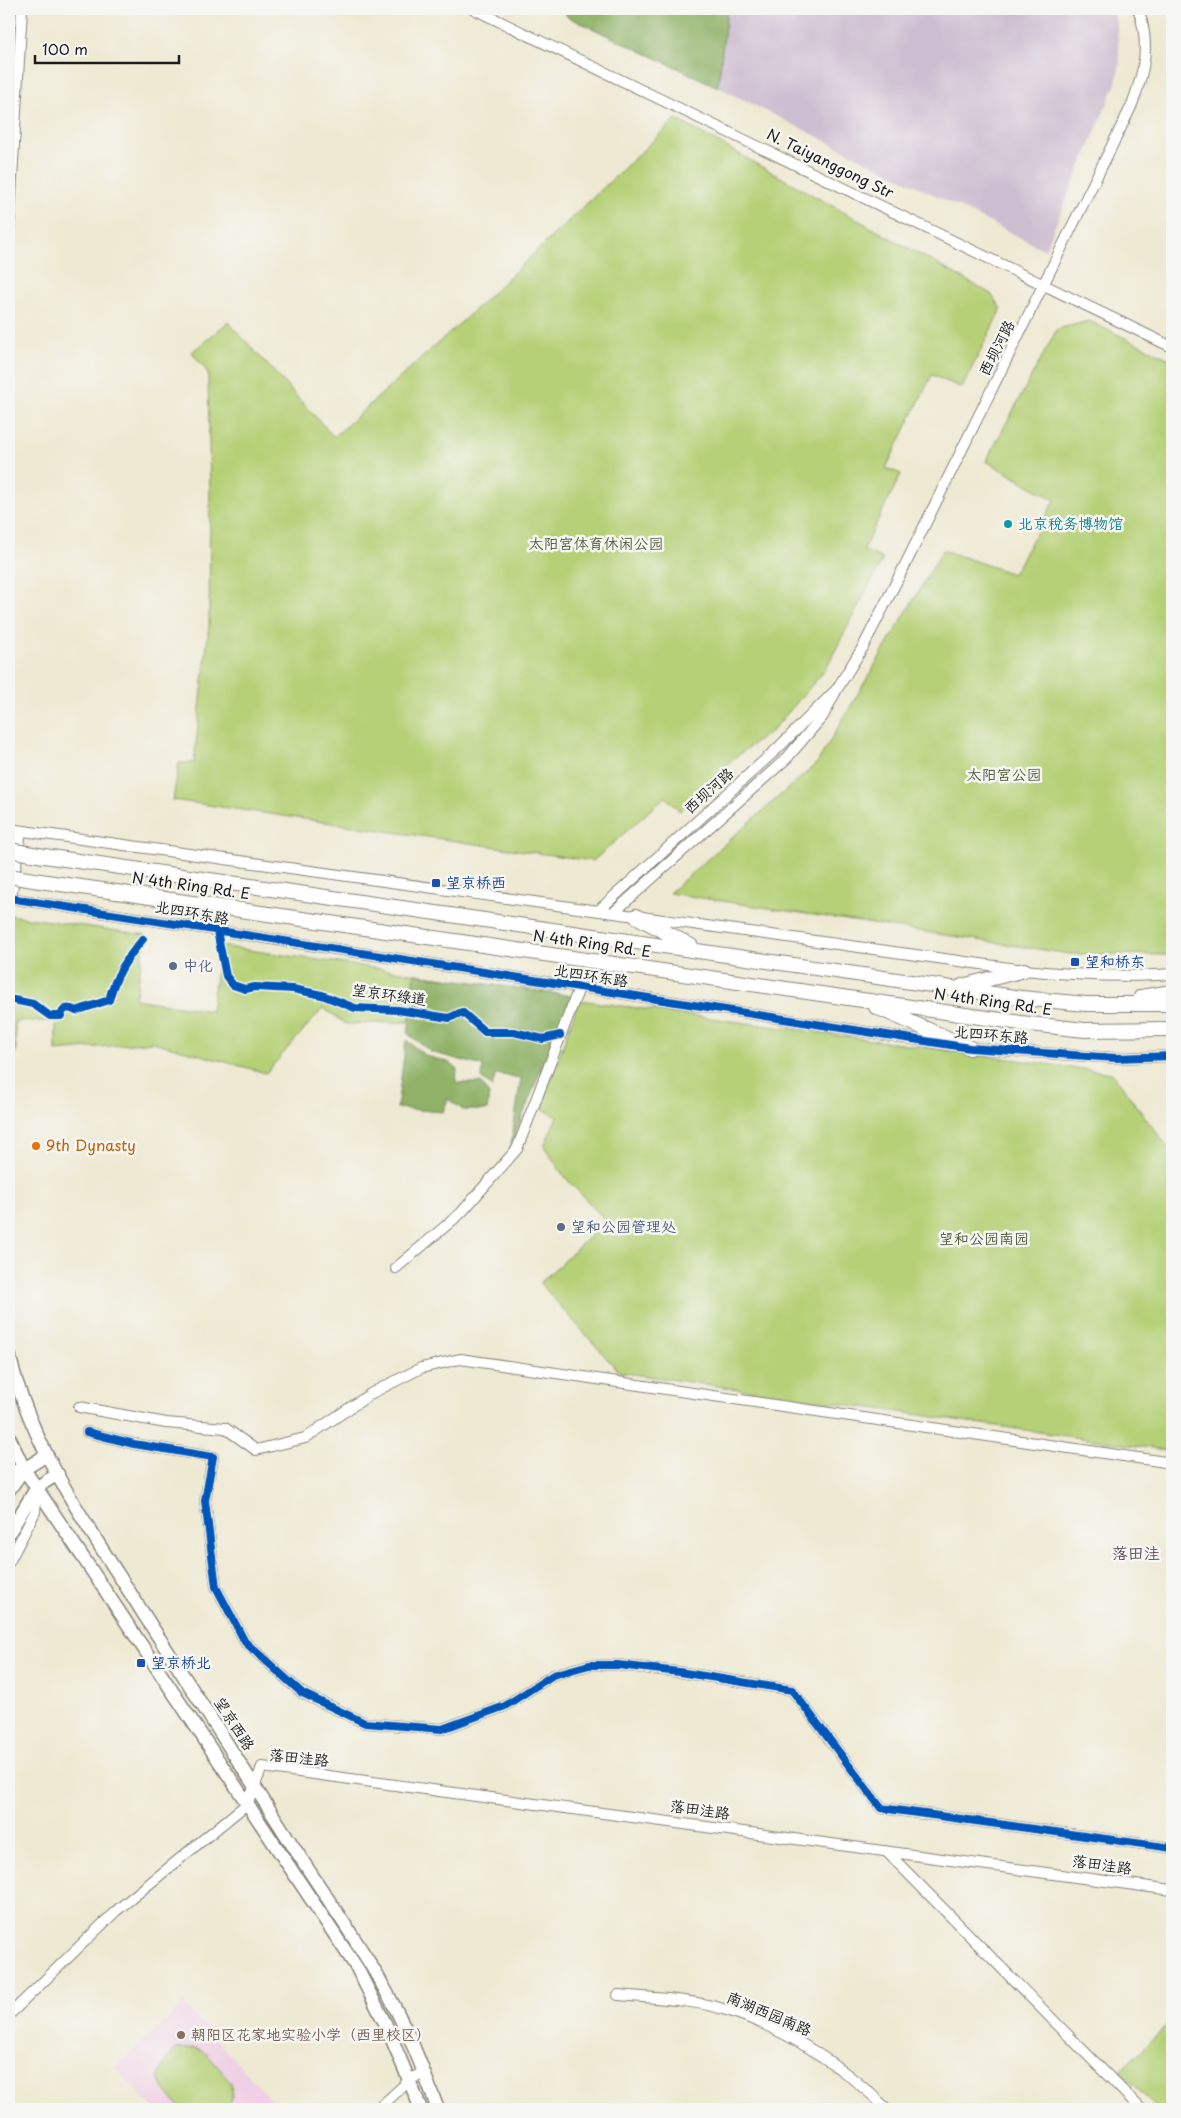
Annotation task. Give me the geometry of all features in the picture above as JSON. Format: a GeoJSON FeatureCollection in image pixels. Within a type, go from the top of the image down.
{"type":"FeatureCollection","features":[{"type":"Feature","properties":{"kind":"highway","name":"N 4th Ring Rd. E"},"geometry":{"type":"LineString","coordinates":[[9,850],[1021,998],[1086,1004],[1172,1004]]}},
{"type":"Feature","properties":{"kind":"highway","name":"N 4th Ring Rd. E"},"geometry":{"type":"LineString","coordinates":[[9,876],[1021,1023],[1085,1030],[1172,1029]]}},
{"type":"Feature","properties":{"kind":"highway"},"geometry":{"type":"LineString","coordinates":[[636,916],[701,951]]}},
{"type":"Feature","properties":{"kind":"highway"},"geometry":{"type":"LineString","coordinates":[[955,988],[1024,970]]}},
{"type":"Feature","properties":{"kind":"highway"},"geometry":{"type":"LineString","coordinates":[[1086,1004],[1172,992]]}},
{"type":"Feature","properties":{"kind":"highway"},"geometry":{"type":"LineString","coordinates":[[859,1000],[970,1048]]}},
{"type":"Feature","properties":{"kind":"main road","name":"望京西路"},"geometry":{"type":"LineString","coordinates":[[9,1353],[23,1397],[47,1455],[105,1552],[255,1787],[363,1951],[405,2028],[438,2109]]}},
{"type":"Feature","properties":{"kind":"main road"},"geometry":{"type":"LineString","coordinates":[[9,1437],[24,1469],[358,1968],[386,2025],[421,2109]]}},
{"type":"Feature","properties":{"kind":"main road"},"geometry":{"type":"LineString","coordinates":[[9,1490],[24,1469],[47,1455]]}},
{"type":"Feature","properties":{"kind":"main road"},"geometry":{"type":"LineString","coordinates":[[9,1534],[37,1487],[58,1474]]}},
{"type":"Feature","properties":{"kind":"street"},"geometry":{"type":"LineString","coordinates":[[9,230],[22,9]]}},
{"type":"Feature","properties":{"kind":"street","name":"N. Taiyanggong Str"},"geometry":{"type":"LineString","coordinates":[[474,9],[1172,347]]}},
{"type":"Feature","properties":{"kind":"street","name":"西坝河路"},"geometry":{"type":"LineString","coordinates":[[613,913],[787,758],[823,716],[863,647],[1045,284],[1131,107],[1141,83],[1146,48],[1140,10]]}},
{"type":"Feature","properties":{"kind":"street","name":"西坝河路"},"geometry":{"type":"LineString","coordinates":[[598,911],[778,748],[837,689]]}},
{"type":"Feature","properties":{"kind":"street"},"geometry":{"type":"LineString","coordinates":[[9,829],[1024,970],[1076,975],[1144,976],[1172,974]]}},
{"type":"Feature","properties":{"kind":"street"},"geometry":{"type":"LineString","coordinates":[[9,836],[21,831]]}},
{"type":"Feature","properties":{"kind":"street"},"geometry":{"type":"LineString","coordinates":[[10,898],[21,831]]}},
{"type":"Feature","properties":{"kind":"street","name":"北四环东路"},"geometry":{"type":"LineString","coordinates":[[10,898],[970,1048],[1116,1058],[1172,1056]]}},
{"type":"Feature","properties":{"kind":"street"},"geometry":{"type":"LineString","coordinates":[[396,1268],[461,1213],[516,1148],[579,988]]}},
{"type":"Feature","properties":{"kind":"street"},"geometry":{"type":"LineString","coordinates":[[79,1407],[166,1423],[225,1428],[256,1450],[305,1438],[372,1393],[421,1368],[460,1359],[1172,1463]]}},
{"type":"Feature","properties":{"kind":"street"},"geometry":{"type":"LineString","coordinates":[[87,1432],[134,1444],[213,1457],[205,1501],[216,1587],[245,1642],[302,1693],[365,1723],[442,1729],[505,1706],[553,1674],[589,1665],[618,1665],[679,1672],[792,1690],[881,1808],[1172,1848]]}},
{"type":"Feature","properties":{"kind":"street"},"geometry":{"type":"LineString","coordinates":[[9,1471],[24,1469]]}},
{"type":"Feature","properties":{"kind":"street"},"geometry":{"type":"LineString","coordinates":[[9,1562],[35,1512],[37,1487]]}},
{"type":"Feature","properties":{"kind":"street","name":"落田洼路"},"geometry":{"type":"LineString","coordinates":[[248,1803],[262,1768],[1172,1890]]}},
{"type":"Feature","properties":{"kind":"street"},"geometry":{"type":"LineString","coordinates":[[9,2014],[116,1911],[248,1803]]}},
{"type":"Feature","properties":{"kind":"street"},"geometry":{"type":"LineString","coordinates":[[886,1851],[1141,2109]]}},
{"type":"Feature","properties":{"kind":"street","name":"南湖西园南路"},"geometry":{"type":"LineString","coordinates":[[618,1995],[670,2000],[723,2009],[774,2030],[814,2051],[860,2083],[887,2109]]}},
{"type":"Feature","properties":{"kind":"street"},"geometry":{"type":"LineString","coordinates":[[378,2109],[410,2080],[423,2072]]}},
{"type":"Feature","properties":{"kind":"shaded area"},"geometry":{"type":"Polygon","coordinates":[[[727,9],[1113,9],[1117,28],[1120,63],[1116,83],[1045,250],[718,87],[727,9]]]}},
{"type":"Feature","properties":{"kind":"shaded area","name":"朝阳区花家地实验小学（西里校区）"},"geometry":{"type":"Polygon","coordinates":[[[184,2004],[279,2109],[153,2109],[115,2067],[184,2004]]]}},
{"type":"Feature","properties":{"kind":"green space"},"geometry":{"type":"Polygon","coordinates":[[[567,9],[727,9],[718,87],[566,16],[567,9]]]}},
{"type":"Feature","properties":{"kind":"green space","name":"太阳宫体育休闲公园"},"geometry":{"type":"Polygon","coordinates":[[[676,119],[991,294],[1001,309],[962,388],[932,375],[886,468],[901,474],[863,550],[883,559],[825,670],[773,730],[734,758],[680,811],[665,797],[593,861],[173,800],[179,763],[194,763],[209,626],[208,373],[192,352],[228,322],[334,437],[466,318],[676,119]]]}},
{"type":"Feature","properties":{"kind":"green space","name":"太阳宫公园"},"geometry":{"type":"Polygon","coordinates":[[[1089,321],[1172,360],[1172,955],[1070,954],[669,893],[817,763],[943,550],[1013,574],[1055,500],[986,461],[1057,329],[1089,321]]]}},
{"type":"Feature","properties":{"kind":"green space"},"geometry":{"type":"Polygon","coordinates":[[[9,915],[146,935],[135,999],[211,1011],[220,946],[571,996],[409,1022],[346,1024],[323,1008],[266,1073],[153,1042],[56,1051],[56,1021],[15,1021],[16,1052],[9,1052],[9,915]]]}},
{"type":"Feature","properties":{"kind":"green space"},"geometry":{"type":"Polygon","coordinates":[[[415,974],[571,996],[511,1144],[521,1078],[496,1074],[492,1087],[482,1079],[483,1066],[431,1052],[408,1034],[415,974]]]}},
{"type":"Feature","properties":{"kind":"green space","name":"望和公园南园"},"geometry":{"type":"Polygon","coordinates":[[[579,1000],[1112,1073],[1172,1153],[1172,1451],[619,1372],[540,1283],[606,1221],[564,1176],[544,1146],[557,1117],[541,1108],[579,1000]]]}},
{"type":"Feature","properties":{"kind":"green space"},"geometry":{"type":"Polygon","coordinates":[[[406,1040],[426,1056],[448,1062],[457,1069],[456,1083],[481,1083],[489,1095],[487,1110],[463,1110],[448,1099],[443,1112],[397,1108],[406,1040]]]}},
{"type":"Feature","properties":{"kind":"green space"},"geometry":{"type":"Polygon","coordinates":[[[1172,2021],[1172,2109],[1157,2109],[1120,2071],[1172,2021]]]}},
{"type":"Feature","properties":{"kind":"green space"},"geometry":{"type":"Polygon","coordinates":[[[196,2048],[207,2054],[231,2082],[232,2099],[226,2109],[181,2109],[164,2090],[159,2076],[166,2060],[176,2049],[196,2048]]]}},
{"type":"Feature","properties":{"kind":"cycle path"},"geometry":{"type":"LineString","coordinates":[[9,898],[970,1048],[1116,1058],[1172,1056]]}},
{"type":"Feature","properties":{"kind":"cycle path","name":"望京环绿道"},"geometry":{"type":"LineString","coordinates":[[217,931],[226,976],[233,985],[245,989],[255,987],[293,989],[322,995],[355,1008],[398,1010],[449,1018],[462,1012],[485,1032],[514,1032],[543,1039],[560,1035]]}},
{"type":"Feature","properties":{"kind":"cycle path"},"geometry":{"type":"LineString","coordinates":[[9,999],[33,1004],[50,1016],[61,1016],[63,1011],[67,1009],[76,1011],[109,1000],[122,968],[143,939]]}},
{"type":"Feature","properties":{"kind":"cycle path"},"geometry":{"type":"LineString","coordinates":[[87,1432],[134,1444],[213,1457],[205,1501],[216,1587],[245,1642],[302,1693],[365,1723],[442,1729],[505,1706],[553,1675],[589,1665],[618,1665],[679,1672],[792,1690],[881,1808],[1172,1848]]}},
{"type":"Feature","properties":{"kind":"place","name":"北京税务博物馆"},"geometry":{"type":"Point","coordinates":[1008,524]}},
{"type":"Feature","properties":{"kind":"place","name":"望京桥西"},"geometry":{"type":"Point","coordinates":[436,883]}},
{"type":"Feature","properties":{"kind":"place","name":"望和桥东"},"geometry":{"type":"Point","coordinates":[1075,962]}},
{"type":"Feature","properties":{"kind":"place","name":"中化"},"geometry":{"type":"Point","coordinates":[173,966]}},
{"type":"Feature","properties":{"kind":"place","name":"9th Dynasty"},"geometry":{"type":"Point","coordinates":[36,1146]}},
{"type":"Feature","properties":{"kind":"place","name":"望和公园管理处"},"geometry":{"type":"Point","coordinates":[561,1227]}},
{"type":"Feature","properties":{"kind":"place","name":"望京桥北"},"geometry":{"type":"Point","coordinates":[141,1663]}},
{"type":"Feature","properties":{"kind":"place","name":"朝阳区花家地实验小学（西里校区）"},"geometry":{"type":"Point","coordinates":[181,2035]}},
{"type":"Feature","properties":{"kind":"district","name":"落田洼"},"geometry":{"type":"Point","coordinates":[1136,1553]}}]}
